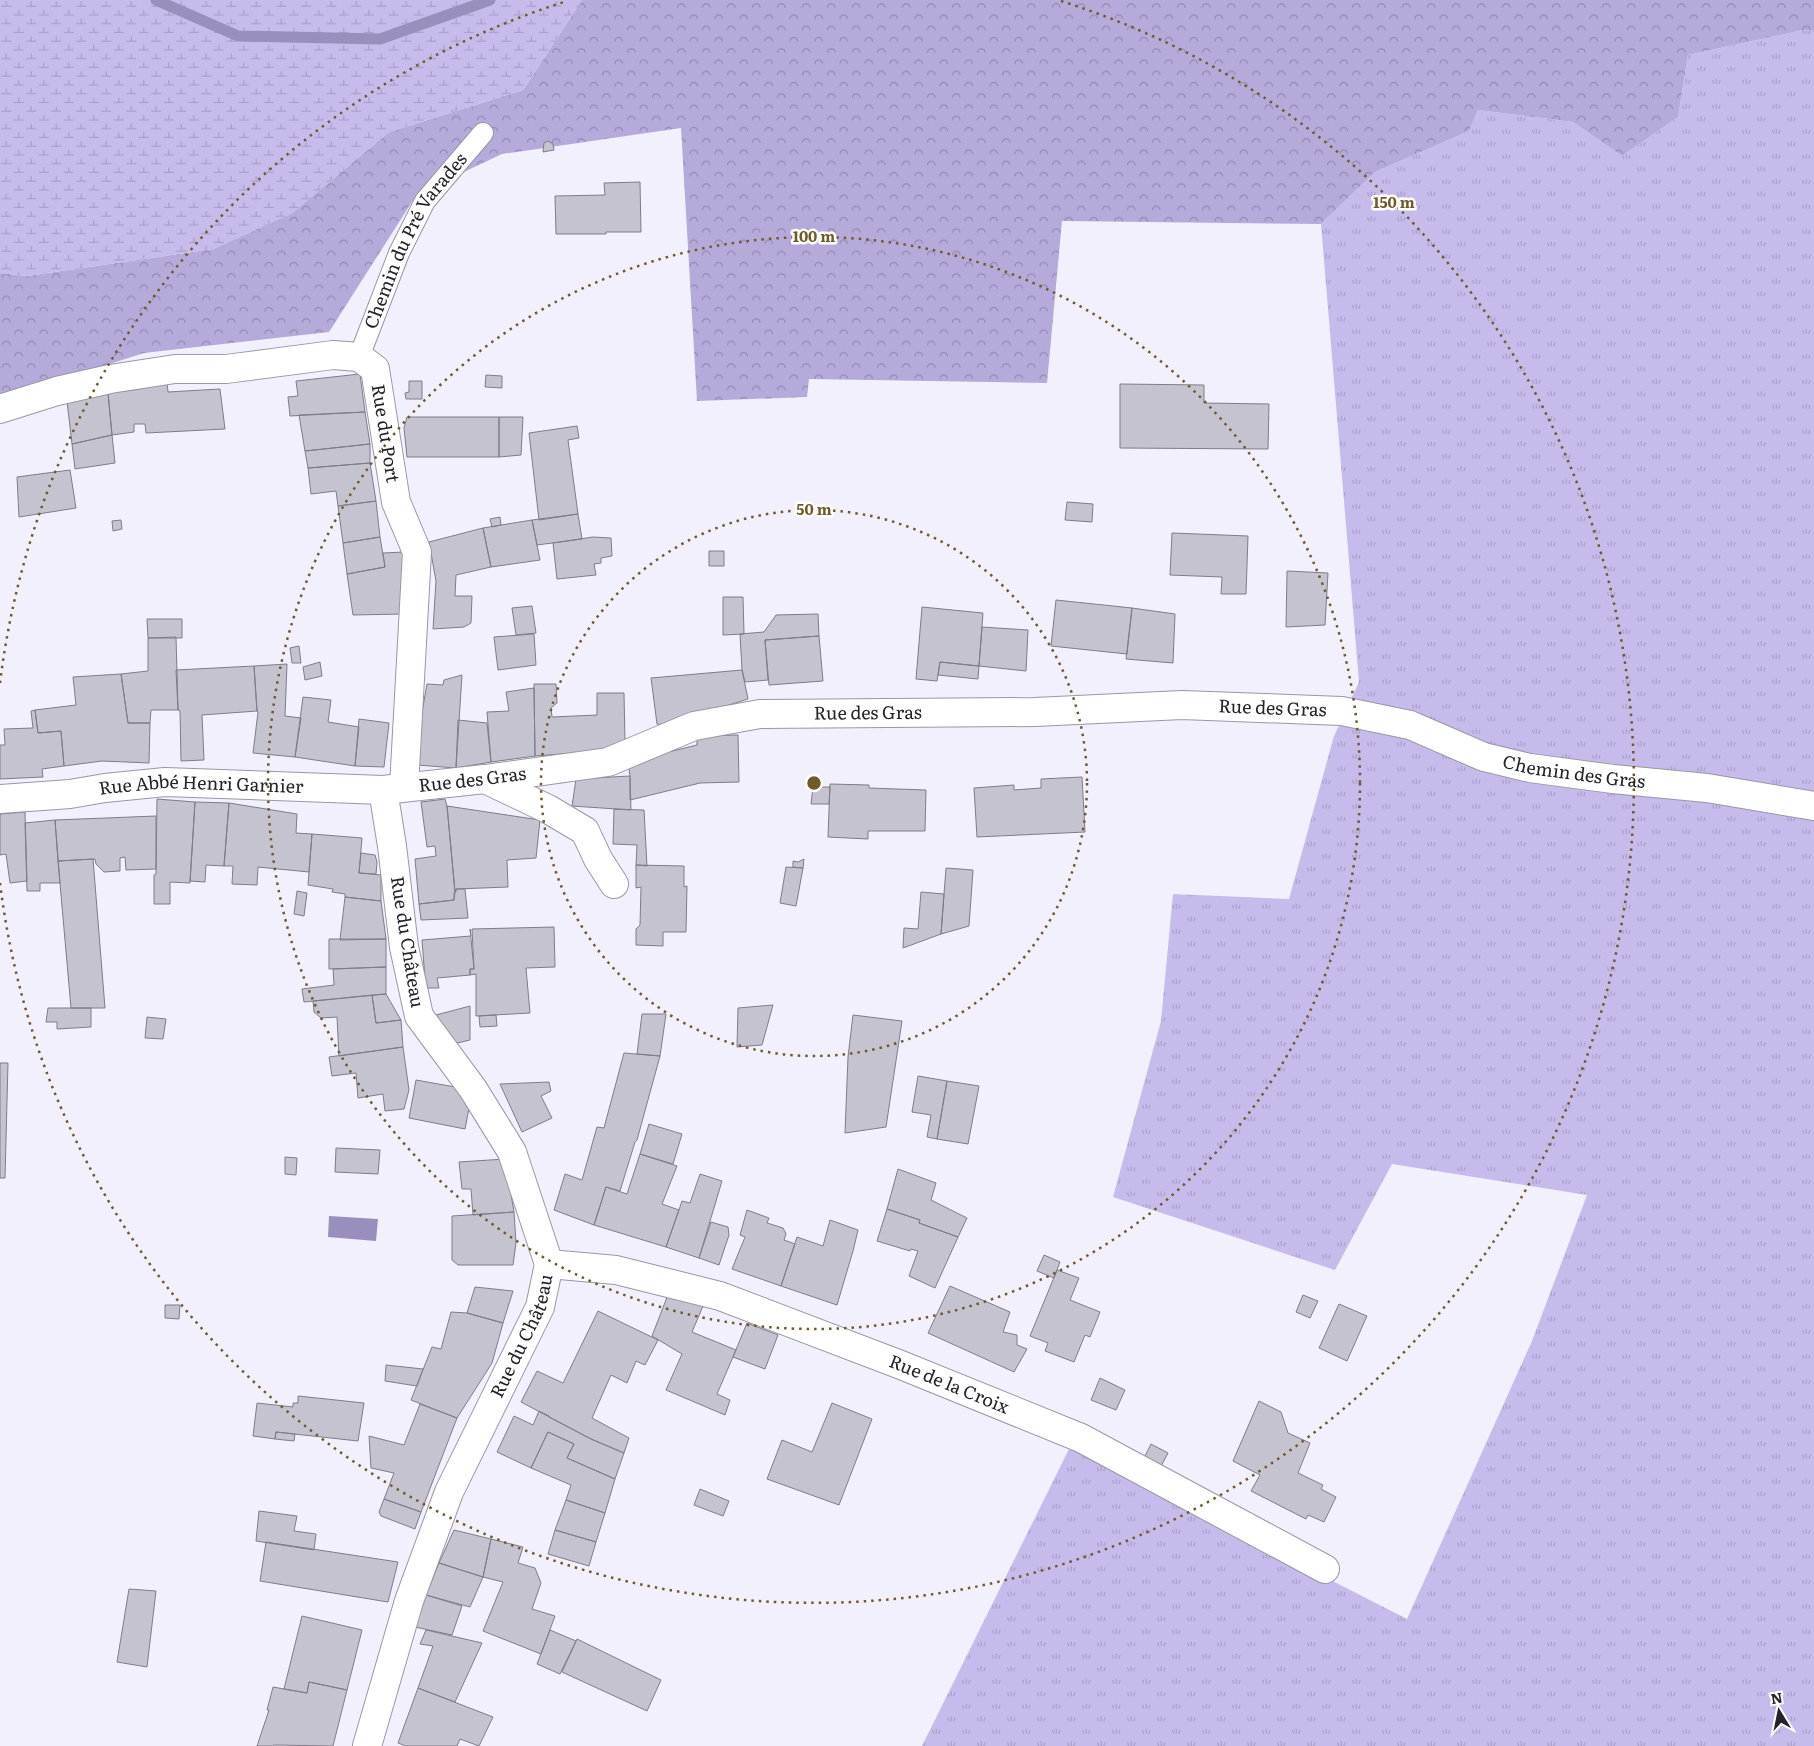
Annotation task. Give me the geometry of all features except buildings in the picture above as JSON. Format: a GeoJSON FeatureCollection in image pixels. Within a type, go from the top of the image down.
{"type":"FeatureCollection","features":[{"type":"Feature","properties":{"kind":"street"},"geometry":{"type":"LineString","coordinates":[[0,409],[56,391],[110,379],[175,369],[226,369],[333,355],[359,357]]}},
{"type":"Feature","properties":{"kind":"street","name":"Rue du Port"},"geometry":{"type":"LineString","coordinates":[[359,357],[375,369],[396,502],[417,552],[394,788]]}},
{"type":"Feature","properties":{"kind":"street","name":"Rue des Gras"},"geometry":{"type":"LineString","coordinates":[[394,788],[485,779],[608,762],[694,726],[760,714],[1035,712],[1182,705],[1342,711]]}},
{"type":"Feature","properties":{"kind":"street","name":"Chemin des Gras"},"geometry":{"type":"LineString","coordinates":[[1342,711],[1410,724],[1484,756],[1530,768],[1613,780],[1707,788],[1814,806]]}},
{"type":"Feature","properties":{"kind":"street"},"geometry":{"type":"LineString","coordinates":[[485,779],[548,809],[585,831],[598,859],[614,884]]}},
{"type":"Feature","properties":{"kind":"street","name":"Rue Abbé Henri Garnier"},"geometry":{"type":"LineString","coordinates":[[0,799],[70,794],[105,788],[166,782],[394,788]]}},
{"type":"Feature","properties":{"kind":"street","name":"Rue du Château"},"geometry":{"type":"LineString","coordinates":[[367,1746],[410,1601],[449,1492],[540,1307],[548,1264],[512,1152],[473,1089],[418,1016],[404,947],[392,846],[394,788]]}},
{"type":"Feature","properties":{"kind":"street","name":"Rue de la Croix"},"geometry":{"type":"LineString","coordinates":[[548,1264],[616,1270],[720,1296],[901,1365],[1081,1438],[1325,1569]]}},
{"type":"Feature","properties":{"kind":"lane","name":"Chemin du Pré Varades"},"geometry":{"type":"LineString","coordinates":[[359,357],[399,254],[425,201],[483,133]]}},
{"type":"Feature","properties":{"kind":"green space"},"geometry":{"type":"Polygon","coordinates":[[[0,0],[582,0],[523,90],[389,132],[292,213],[213,249],[27,276],[0,273],[0,0]]]}},
{"type":"Feature","properties":{"kind":"green space"},"geometry":{"type":"Polygon","coordinates":[[[582,0],[1814,0],[1814,31],[1803,30],[1688,55],[1678,117],[1622,156],[1573,122],[1478,110],[1469,131],[1375,172],[1321,224],[1062,221],[1047,383],[809,379],[807,397],[697,401],[681,128],[502,154],[417,194],[329,332],[144,353],[0,399],[0,273],[27,276],[213,249],[292,213],[389,132],[523,90],[582,0]]]}},
{"type":"Feature","properties":{"kind":"green space"},"geometry":{"type":"Polygon","coordinates":[[[1803,30],[1814,31],[1814,1746],[922,1746],[1070,1447],[1407,1619],[1532,1341],[1587,1195],[1392,1164],[1335,1270],[1113,1197],[1161,1021],[1173,894],[1289,899],[1334,736],[1359,682],[1321,224],[1375,172],[1469,131],[1478,110],[1573,122],[1622,156],[1678,117],[1688,55],[1803,30]]]}},
{"type":"Feature","properties":{"kind":"shaded area"},"geometry":{"type":"Polygon","coordinates":[[[329,1216],[378,1219],[376,1241],[328,1237],[329,1216]]]}},
{"type":"Feature","properties":{"kind":"waterway"},"geometry":{"type":"LineString","coordinates":[[156,0],[238,36],[380,39],[490,0]]}}]}
